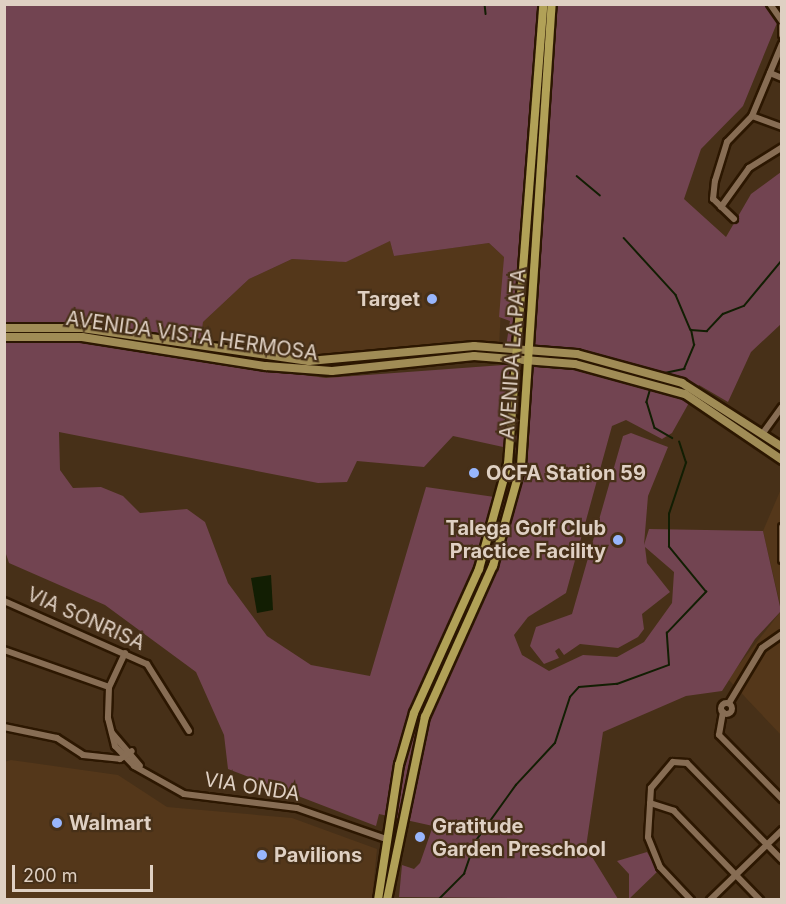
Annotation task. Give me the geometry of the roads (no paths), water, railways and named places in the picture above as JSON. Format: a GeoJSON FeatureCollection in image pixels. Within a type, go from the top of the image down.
{"type":"FeatureCollection","features":[{"type":"Feature","properties":{"kind":"highway","name":"AVENIDA LA PATA"},"geometry":{"type":"LineString","coordinates":[[378,900],[386,839],[414,713],[495,523],[510,452],[543,4]]}},
{"type":"Feature","properties":{"kind":"highway","name":"AVENIDA LA PATA"},"geometry":{"type":"LineString","coordinates":[[387,900],[425,717],[507,524],[522,457],[531,358],[552,4]]}},
{"type":"Feature","properties":{"kind":"highway"},"geometry":{"type":"LineString","coordinates":[[386,839],[394,858]]}},
{"type":"Feature","properties":{"kind":"main road","name":"AVENIDA VISTA HERMOSA"},"geometry":{"type":"LineString","coordinates":[[4,328],[82,328],[309,361],[518,346],[608,360],[664,375],[726,408],[782,447]]}},
{"type":"Feature","properties":{"kind":"main road","name":"AVENIDA VISTA HERMOSA"},"geometry":{"type":"LineString","coordinates":[[4,337],[72,336],[266,366],[332,370],[518,356],[531,358],[605,370],[664,386],[721,416],[782,460]]}},
{"type":"Feature","properties":{"kind":"street"},"geometry":{"type":"LineString","coordinates":[[770,4],[782,23],[782,35]]}},
{"type":"Feature","properties":{"kind":"street"},"geometry":{"type":"LineString","coordinates":[[734,219],[721,207],[713,192],[727,142],[752,116],[782,44]]}},
{"type":"Feature","properties":{"kind":"street"},"geometry":{"type":"LineString","coordinates":[[770,73],[782,78]]}},
{"type":"Feature","properties":{"kind":"street"},"geometry":{"type":"LineString","coordinates":[[752,116],[782,127]]}},
{"type":"Feature","properties":{"kind":"street"},"geometry":{"type":"LineString","coordinates":[[721,207],[749,168],[782,147]]}},
{"type":"Feature","properties":{"kind":"street"},"geometry":{"type":"LineString","coordinates":[[763,432],[782,407]]}},
{"type":"Feature","properties":{"kind":"street"},"geometry":{"type":"LineString","coordinates":[[782,526],[782,560]]}},
{"type":"Feature","properties":{"kind":"street","name":"VIA SONRISA"},"geometry":{"type":"LineString","coordinates":[[4,601],[125,652],[160,677],[189,731]]}},
{"type":"Feature","properties":{"kind":"street"},"geometry":{"type":"LineString","coordinates":[[782,634],[762,648],[729,703],[730,711],[723,712],[720,735],[782,799]]}},
{"type":"Feature","properties":{"kind":"street"},"geometry":{"type":"LineString","coordinates":[[4,650],[109,687]]}},
{"type":"Feature","properties":{"kind":"street","name":"VIA ONDA"},"geometry":{"type":"LineString","coordinates":[[125,652],[109,687],[112,733],[119,746],[148,776]]}},
{"type":"Feature","properties":{"kind":"street"},"geometry":{"type":"LineString","coordinates":[[4,727],[57,738],[83,755],[128,754]]}},
{"type":"Feature","properties":{"kind":"street"},"geometry":{"type":"LineString","coordinates":[[119,746],[128,754]]}},
{"type":"Feature","properties":{"kind":"street","name":"VIA ONDA"},"geometry":{"type":"LineString","coordinates":[[128,754],[148,776],[184,794],[297,808],[386,839]]}},
{"type":"Feature","properties":{"kind":"street"},"geometry":{"type":"LineString","coordinates":[[691,900],[652,852],[650,804],[656,780],[679,760],[782,860]]}},
{"type":"Feature","properties":{"kind":"street"},"geometry":{"type":"LineString","coordinates":[[650,804],[674,811],[760,900]]}},
{"type":"Feature","properties":{"kind":"street"},"geometry":{"type":"LineString","coordinates":[[710,900],[782,830]]}},
{"type":"Feature","properties":{"kind":"waterway"},"geometry":{"type":"LineString","coordinates":[[485,4],[486,14]]}},
{"type":"Feature","properties":{"kind":"waterway"},"geometry":{"type":"LineString","coordinates":[[577,176],[600,195]]}},
{"type":"Feature","properties":{"kind":"waterway"},"geometry":{"type":"LineString","coordinates":[[624,238],[676,295],[691,330]]}},
{"type":"Feature","properties":{"kind":"waterway"},"geometry":{"type":"LineString","coordinates":[[660,374],[684,369],[694,345],[691,330],[707,331],[723,314],[744,306],[782,260]]}},
{"type":"Feature","properties":{"kind":"waterway"},"geometry":{"type":"LineString","coordinates":[[651,388],[647,402],[655,428],[672,438]]}},
{"type":"Feature","properties":{"kind":"waterway"},"geometry":{"type":"LineString","coordinates":[[438,900],[464,874],[475,842],[516,785],[555,743],[570,697],[579,687],[617,684],[669,665],[667,633],[706,592],[669,547],[669,514],[686,463],[679,442]]}},
{"type":"Feature","properties":{"kind":"place","name":"Target"},"geometry":{"type":"Point","coordinates":[432,299]}},
{"type":"Feature","properties":{"kind":"place","name":"OCFA Station 59"},"geometry":{"type":"Point","coordinates":[474,473]}},
{"type":"Feature","properties":{"kind":"place","name":"Talega Golf Club Practice Facility"},"geometry":{"type":"Point","coordinates":[618,540]}},
{"type":"Feature","properties":{"kind":"place","name":"Walmart"},"geometry":{"type":"Point","coordinates":[57,823]}},
{"type":"Feature","properties":{"kind":"place","name":"Gratitude Garden Preschool"},"geometry":{"type":"Point","coordinates":[420,837]}},
{"type":"Feature","properties":{"kind":"place","name":"Pavilions"},"geometry":{"type":"Point","coordinates":[262,855]}}]}
